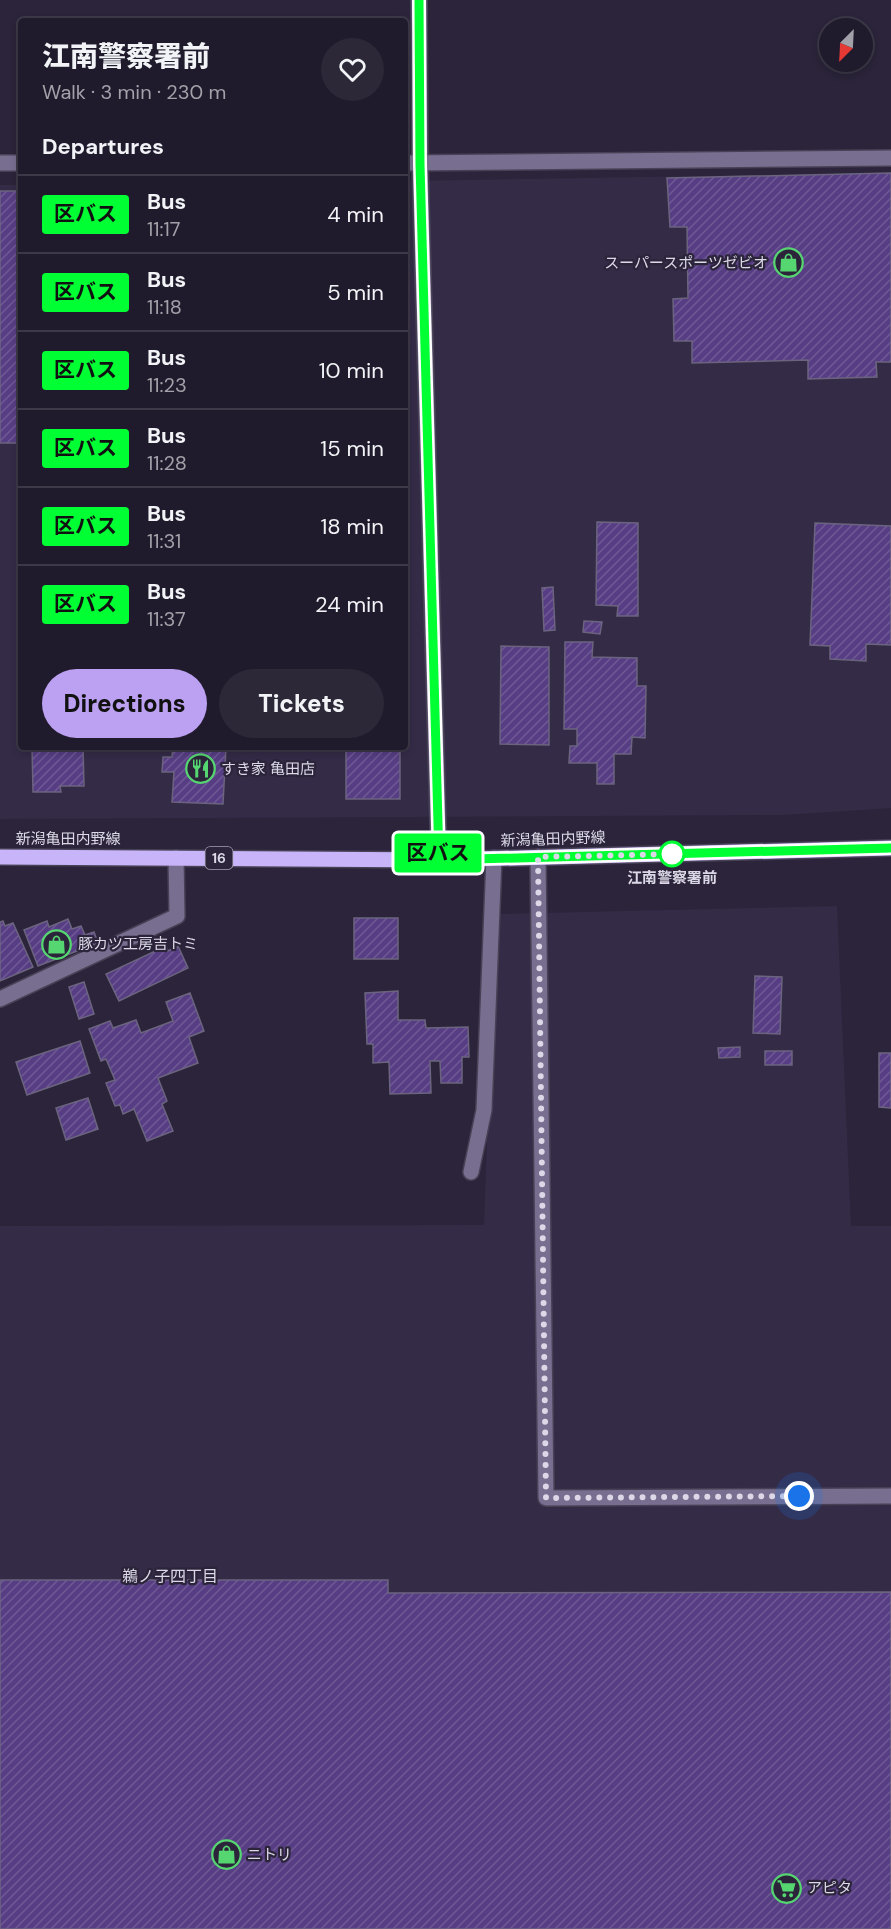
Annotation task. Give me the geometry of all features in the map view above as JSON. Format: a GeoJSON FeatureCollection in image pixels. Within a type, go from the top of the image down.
{"type":"FeatureCollection","features":[{"type":"Feature","properties":{"kind":"main road","name":"新潟亀田内野線"},"geometry":{"type":"LineString","coordinates":[[0,857],[439,860],[891,848]]}},
{"type":"Feature","properties":{"kind":"street"},"geometry":{"type":"LineString","coordinates":[[419,0],[412,164],[439,860]]}},
{"type":"Feature","properties":{"kind":"street"},"geometry":{"type":"LineString","coordinates":[[412,164],[891,158]]}},
{"type":"Feature","properties":{"kind":"street"},"geometry":{"type":"LineString","coordinates":[[0,163],[18,163]]}},
{"type":"Feature","properties":{"kind":"street"},"geometry":{"type":"LineString","coordinates":[[538,857],[546,1498],[891,1496]]}},
{"type":"Feature","properties":{"kind":"street"},"geometry":{"type":"LineString","coordinates":[[0,999],[177,916],[176,858]]}},
{"type":"Feature","properties":{"kind":"street"},"geometry":{"type":"LineString","coordinates":[[471,1172],[484,1110],[494,858]]}},
{"type":"Feature","properties":{"kind":"shaded area"},"geometry":{"type":"Polygon","coordinates":[[[891,173],[891,808],[784,815],[0,819],[0,185],[18,185],[18,750],[408,750],[408,181],[891,173]]]}},
{"type":"Feature","properties":{"kind":"shaded area"},"geometry":{"type":"Polygon","coordinates":[[[837,906],[851,1226],[891,1226],[891,1929],[0,1929],[0,1226],[484,1225],[495,914],[837,906]]]}},
{"type":"Feature","properties":{"kind":"building","name":"スーパースポーツゼビオ"},"geometry":{"type":"Polygon","coordinates":[[[891,173],[891,362],[876,362],[877,377],[808,379],[808,360],[692,363],[692,341],[674,341],[673,299],[688,298],[687,227],[670,227],[667,178],[891,173]]]}},
{"type":"Feature","properties":{"kind":"building"},"geometry":{"type":"Polygon","coordinates":[[[0,191],[18,191],[18,443],[0,443],[0,191]]]}},
{"type":"Feature","properties":{"kind":"building"},"geometry":{"type":"Polygon","coordinates":[[[597,522],[638,523],[638,616],[617,616],[618,606],[596,605],[597,522]]]}},
{"type":"Feature","properties":{"kind":"building"},"geometry":{"type":"Polygon","coordinates":[[[815,523],[891,526],[891,645],[866,644],[866,661],[830,659],[830,646],[810,645],[815,523]]]}},
{"type":"Feature","properties":{"kind":"building"},"geometry":{"type":"Polygon","coordinates":[[[553,587],[555,630],[544,631],[542,588],[553,587]]]}},
{"type":"Feature","properties":{"kind":"building"},"geometry":{"type":"Polygon","coordinates":[[[584,621],[602,622],[600,634],[583,632],[584,621]]]}},
{"type":"Feature","properties":{"kind":"building"},"geometry":{"type":"Polygon","coordinates":[[[565,642],[593,642],[592,657],[637,658],[637,686],[646,686],[645,738],[632,737],[631,754],[614,754],[614,784],[597,784],[597,763],[569,763],[570,746],[577,746],[577,729],[564,729],[565,642]]]}},
{"type":"Feature","properties":{"kind":"building"},"geometry":{"type":"Polygon","coordinates":[[[501,646],[549,647],[549,745],[500,744],[501,646]]]}},
{"type":"Feature","properties":{"kind":"building"},"geometry":{"type":"Polygon","coordinates":[[[32,750],[83,750],[84,786],[60,786],[61,792],[33,792],[32,750]]]}},
{"type":"Feature","properties":{"kind":"building"},"geometry":{"type":"Polygon","coordinates":[[[173,750],[226,750],[223,804],[172,802],[174,772],[162,772],[163,757],[172,757],[173,750]]]}},
{"type":"Feature","properties":{"kind":"building"},"geometry":{"type":"Polygon","coordinates":[[[346,750],[400,750],[400,799],[346,799],[346,750]]]}},
{"type":"Feature","properties":{"kind":"building"},"geometry":{"type":"Polygon","coordinates":[[[354,918],[398,918],[398,959],[354,959],[354,918]]]}},
{"type":"Feature","properties":{"kind":"building"},"geometry":{"type":"Polygon","coordinates":[[[68,919],[72,929],[81,926],[85,935],[94,932],[98,943],[38,966],[24,930],[47,921],[49,927],[68,919]]]}},
{"type":"Feature","properties":{"kind":"building"},"geometry":{"type":"Polygon","coordinates":[[[3,921],[5,926],[13,923],[33,967],[0,981],[0,922],[3,921]]]}},
{"type":"Feature","properties":{"kind":"building"},"geometry":{"type":"Polygon","coordinates":[[[166,946],[168,951],[178,946],[188,968],[119,1001],[106,974],[166,946]]]}},
{"type":"Feature","properties":{"kind":"building"},"geometry":{"type":"Polygon","coordinates":[[[755,976],[782,977],[780,1034],[753,1033],[755,976]]]}},
{"type":"Feature","properties":{"kind":"building"},"geometry":{"type":"Polygon","coordinates":[[[84,982],[94,1014],[79,1019],[69,987],[84,982]]]}},
{"type":"Feature","properties":{"kind":"building"},"geometry":{"type":"Polygon","coordinates":[[[398,991],[398,1020],[425,1020],[426,1028],[468,1027],[469,1057],[462,1057],[462,1083],[441,1083],[440,1061],[430,1061],[431,1093],[390,1094],[389,1062],[373,1063],[373,1044],[367,1044],[365,993],[398,991]]]}},
{"type":"Feature","properties":{"kind":"building"},"geometry":{"type":"Polygon","coordinates":[[[190,993],[204,1031],[189,1037],[198,1063],[158,1078],[167,1101],[162,1104],[173,1131],[147,1141],[134,1109],[123,1114],[120,1105],[115,1106],[106,1083],[115,1080],[106,1059],[101,1061],[89,1029],[110,1021],[113,1028],[136,1020],[141,1033],[173,1021],[166,1002],[190,993]]]}},
{"type":"Feature","properties":{"kind":"building"},"geometry":{"type":"Polygon","coordinates":[[[80,1041],[90,1073],[27,1095],[16,1062],[80,1041]]]}},
{"type":"Feature","properties":{"kind":"building"},"geometry":{"type":"Polygon","coordinates":[[[740,1047],[740,1057],[719,1058],[718,1048],[740,1047]]]}},
{"type":"Feature","properties":{"kind":"building"},"geometry":{"type":"Polygon","coordinates":[[[765,1051],[792,1051],[792,1065],[765,1065],[765,1051]]]}},
{"type":"Feature","properties":{"kind":"building"},"geometry":{"type":"Polygon","coordinates":[[[879,1053],[891,1053],[891,1108],[879,1107],[879,1053]]]}},
{"type":"Feature","properties":{"kind":"building"},"geometry":{"type":"Polygon","coordinates":[[[88,1098],[98,1129],[66,1140],[56,1108],[88,1098]]]}},
{"type":"Feature","properties":{"kind":"building"},"geometry":{"type":"Polygon","coordinates":[[[0,1580],[388,1580],[388,1593],[891,1592],[891,1929],[0,1929],[0,1580]]]}},
{"type":"Feature","properties":{"kind":"bus line","name":"区バス"},"geometry":{"type":"LineString","coordinates":[[419,0],[420,164],[439,860],[891,848]]}},
{"type":"Feature","properties":{"kind":"place","name":"スーパースポーツゼビオ"},"geometry":{"type":"Point","coordinates":[789,263]}},
{"type":"Feature","properties":{"kind":"place","name":"すき家 亀田店"},"geometry":{"type":"Point","coordinates":[200,769]}},
{"type":"Feature","properties":{"kind":"place","name":"江南警察署前"},"geometry":{"type":"Point","coordinates":[672,854]}},
{"type":"Feature","properties":{"kind":"place","name":"豚カツ工房吉トミ"},"geometry":{"type":"Point","coordinates":[57,944]}},
{"type":"Feature","properties":{"kind":"place","name":"ニトリ"},"geometry":{"type":"Point","coordinates":[226,1855]}},
{"type":"Feature","properties":{"kind":"place","name":"アピタ"},"geometry":{"type":"Point","coordinates":[786,1888]}},
{"type":"Feature","properties":{"kind":"district","name":"鵜ノ子四丁目"},"geometry":{"type":"Point","coordinates":[170,1576]}},
{"type":"Feature","properties":{"kind":"route"},"geometry":{"type":"LineString","coordinates":[[672,854],[679,854],[538,857],[546,1498],[799,1496]]}}]}
